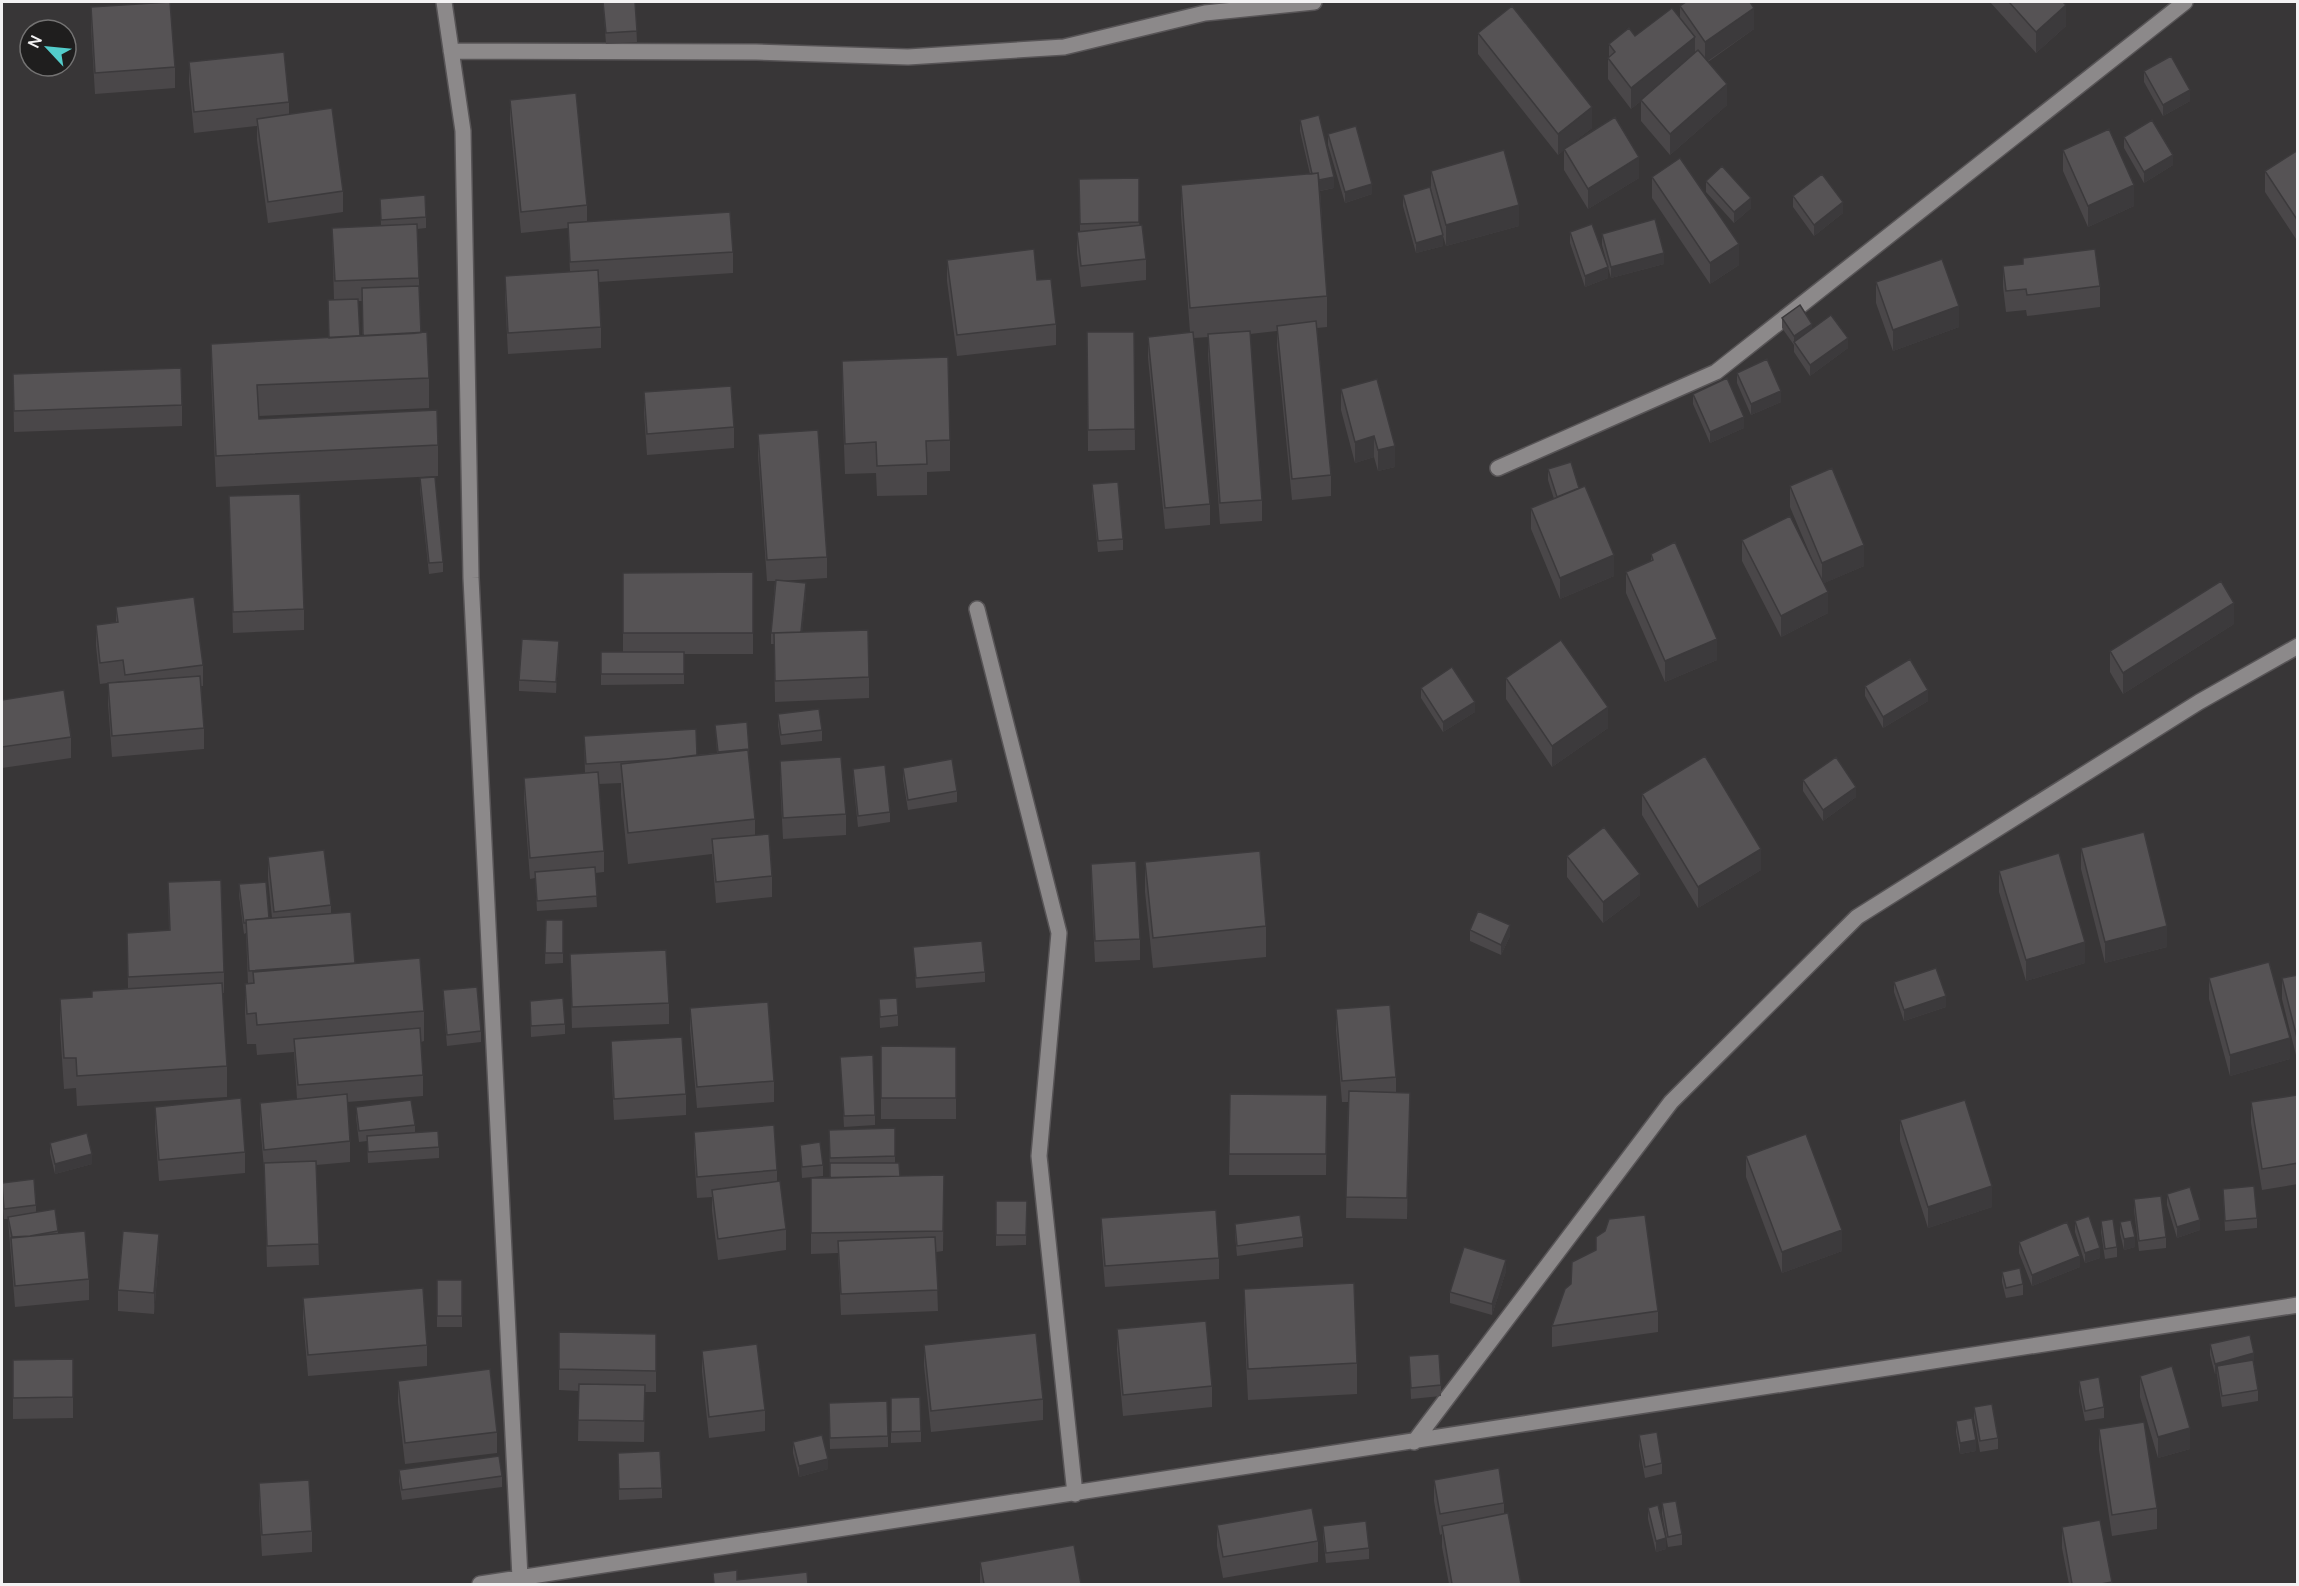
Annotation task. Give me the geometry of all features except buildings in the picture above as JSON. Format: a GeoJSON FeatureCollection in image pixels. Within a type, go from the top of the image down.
{"type":"FeatureCollection","features":[{"type":"Feature","properties":{"kind":"street"},"geometry":{"type":"LineString","coordinates":[[444,2],[463,131],[471,590],[520,1578]]}},
{"type":"Feature","properties":{"kind":"street"},"geometry":{"type":"LineString","coordinates":[[451,51],[756,52],[919,56],[1064,47],[1205,13],[1314,2]]}},
{"type":"Feature","properties":{"kind":"street"},"geometry":{"type":"LineString","coordinates":[[1498,468],[1716,372],[2185,2]]}},
{"type":"Feature","properties":{"kind":"street"},"geometry":{"type":"LineString","coordinates":[[977,609],[1059,933],[1040,1156],[1075,1494]]}},
{"type":"Feature","properties":{"kind":"street"},"geometry":{"type":"LineString","coordinates":[[1414,1442],[1671,1102],[1857,917],[2199,702],[2298,646]]}},
{"type":"Feature","properties":{"kind":"street"},"geometry":{"type":"LineString","coordinates":[[480,1584],[2298,1305]]}}]}
